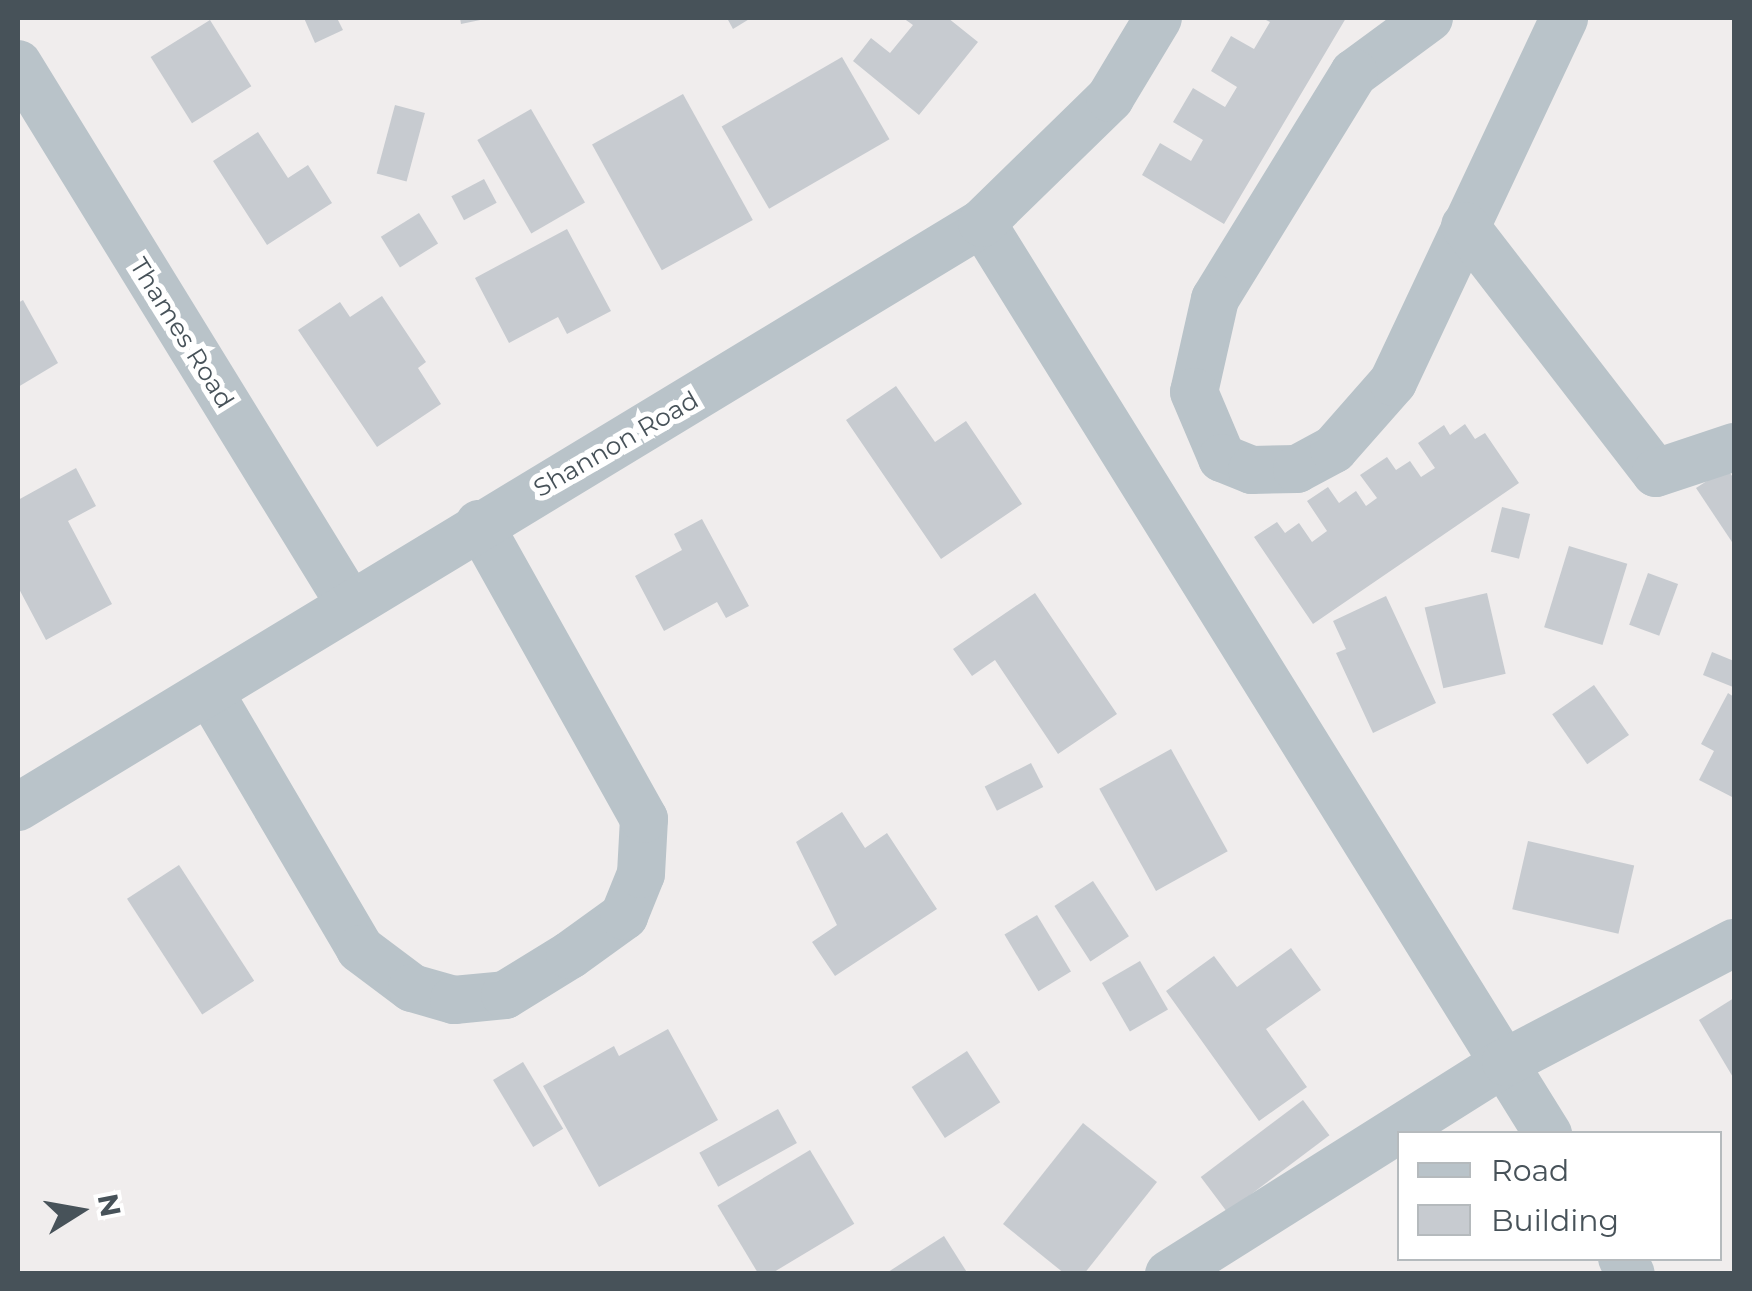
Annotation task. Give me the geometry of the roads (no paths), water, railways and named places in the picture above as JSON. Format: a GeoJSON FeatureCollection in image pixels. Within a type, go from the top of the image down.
{"type":"FeatureCollection","features":[{"type":"Feature","properties":{"kind":"street","name":"Shannon Road"},"geometry":{"type":"LineString","coordinates":[[18,807],[210,693],[348,602],[982,223],[1110,98],[1158,18]]}},
{"type":"Feature","properties":{"kind":"street"},"geometry":{"type":"LineString","coordinates":[[1429,18],[1354,73],[1216,299],[1194,392],[1222,458],[1252,470],[1297,469],[1334,449],[1393,382],[1564,18]]}},
{"type":"Feature","properties":{"kind":"street","name":"Thames Road"},"geometry":{"type":"LineString","coordinates":[[18,64],[348,602]]}},
{"type":"Feature","properties":{"kind":"street"},"geometry":{"type":"LineString","coordinates":[[982,223],[1546,1131]]}},
{"type":"Feature","properties":{"kind":"street"},"geometry":{"type":"LineString","coordinates":[[1465,226],[1656,473],[1734,447]]}},
{"type":"Feature","properties":{"kind":"street"},"geometry":{"type":"LineString","coordinates":[[210,693],[360,949],[412,988],[454,1000],[506,995],[570,955],[624,916],[642,874],[644,819],[479,524]]}},
{"type":"Feature","properties":{"kind":"street"},"geometry":{"type":"LineString","coordinates":[[1169,1274],[1506,1062],[1734,943]]}}]}
